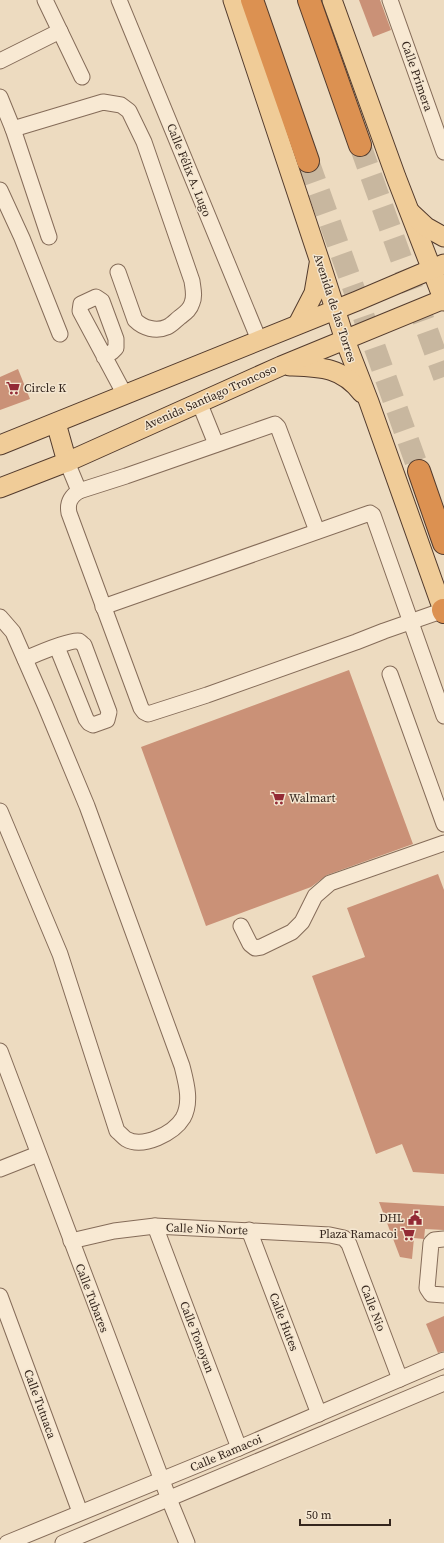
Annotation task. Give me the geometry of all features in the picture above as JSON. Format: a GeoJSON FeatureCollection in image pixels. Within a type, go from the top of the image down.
{"type":"FeatureCollection","features":[{"type":"Feature","properties":{"kind":"highway"},"geometry":{"type":"LineString","coordinates":[[252,0],[308,161]]}},
{"type":"Feature","properties":{"kind":"highway"},"geometry":{"type":"LineString","coordinates":[[309,0],[360,145]]}},
{"type":"Feature","properties":{"kind":"highway"},"geometry":{"type":"LineString","coordinates":[[419,471],[444,543]]}},
{"type":"Feature","properties":{"kind":"main road","name":"Avenida de las Torres"},"geometry":{"type":"LineString","coordinates":[[232,0],[345,340],[444,611]]}},
{"type":"Feature","properties":{"kind":"main road"},"geometry":{"type":"LineString","coordinates":[[332,0],[396,177],[410,212],[438,266],[444,300]]}},
{"type":"Feature","properties":{"kind":"main road"},"geometry":{"type":"LineString","coordinates":[[410,212],[426,227],[444,237]]}},
{"type":"Feature","properties":{"kind":"main road"},"geometry":{"type":"LineString","coordinates":[[298,324],[314,293],[319,258]]}},
{"type":"Feature","properties":{"kind":"main road"},"geometry":{"type":"LineString","coordinates":[[0,445],[438,266]]}},
{"type":"Feature","properties":{"kind":"main road","name":"Avenida Santiago Troncoso"},"geometry":{"type":"LineString","coordinates":[[0,488],[67,462],[281,366],[444,300]]}},
{"type":"Feature","properties":{"kind":"main road"},"geometry":{"type":"LineString","coordinates":[[281,366],[316,366],[330,369],[342,374],[354,383],[368,402]]}},
{"type":"Feature","properties":{"kind":"main road"},"geometry":{"type":"LineString","coordinates":[[56,423],[67,462]]}},
{"type":"Feature","properties":{"kind":"street"},"geometry":{"type":"LineString","coordinates":[[45,0],[82,77]]}},
{"type":"Feature","properties":{"kind":"street","name":"Calle Félix A. Lugo"},"geometry":{"type":"LineString","coordinates":[[119,0],[259,340]]}},
{"type":"Feature","properties":{"kind":"street","name":"Calle Primera"},"geometry":{"type":"LineString","coordinates":[[390,0],[444,152]]}},
{"type":"Feature","properties":{"kind":"street"},"geometry":{"type":"LineString","coordinates":[[0,61],[60,31]]}},
{"type":"Feature","properties":{"kind":"street"},"geometry":{"type":"LineString","coordinates":[[0,97],[13,129],[49,237]]}},
{"type":"Feature","properties":{"kind":"street"},"geometry":{"type":"LineString","coordinates":[[13,129],[103,102],[121,105],[129,111],[144,142],[192,281],[194,292],[192,304],[188,310],[168,327],[159,329],[141,326],[135,320],[118,272]]}},
{"type":"Feature","properties":{"kind":"street"},"geometry":{"type":"LineString","coordinates":[[0,190],[6,218],[60,334]]}},
{"type":"Feature","properties":{"kind":"street"},"geometry":{"type":"LineString","coordinates":[[104,357],[125,395]]}},
{"type":"Feature","properties":{"kind":"street"},"geometry":{"type":"LineString","coordinates":[[199,402],[216,444]]}},
{"type":"Feature","properties":{"kind":"street"},"geometry":{"type":"LineString","coordinates":[[317,531],[277,425],[273,424],[79,491],[75,494],[69,501],[68,506],[103,607],[141,708],[144,712],[148,714],[200,698],[410,621],[444,611]]}},
{"type":"Feature","properties":{"kind":"street"},"geometry":{"type":"LineString","coordinates":[[67,462],[79,491]]}},
{"type":"Feature","properties":{"kind":"street"},"geometry":{"type":"LineString","coordinates":[[103,607],[370,513],[372,514],[444,716]]}},
{"type":"Feature","properties":{"kind":"street"},"geometry":{"type":"LineString","coordinates":[[0,617],[13,632],[87,806],[182,1066],[188,1089],[187,1102],[183,1117],[172,1130],[157,1139],[140,1142],[127,1140],[117,1131],[60,954],[0,811]]}},
{"type":"Feature","properties":{"kind":"street"},"geometry":{"type":"LineString","coordinates":[[25,659],[57,646],[72,641],[79,641],[84,645],[109,712],[107,720],[93,725],[86,719],[57,646]]}},
{"type":"Feature","properties":{"kind":"street"},"geometry":{"type":"LineString","coordinates":[[390,674],[444,824]]}},
{"type":"Feature","properties":{"kind":"street"},"geometry":{"type":"LineString","coordinates":[[241,926],[250,944],[255,948],[261,947],[292,932],[302,922],[315,896],[321,889],[330,883],[444,843]]}},
{"type":"Feature","properties":{"kind":"street","name":"Calle Tubares"},"geometry":{"type":"LineString","coordinates":[[0,1051],[187,1543]]}},
{"type":"Feature","properties":{"kind":"street"},"geometry":{"type":"LineString","coordinates":[[0,1169],[38,1154]]}},
{"type":"Feature","properties":{"kind":"street","name":"Calle Nio Norte"},"geometry":{"type":"LineString","coordinates":[[71,1241],[114,1231],[155,1226],[330,1235],[344,1238]]}},
{"type":"Feature","properties":{"kind":"street","name":"Calle Tonoyan"},"geometry":{"type":"LineString","coordinates":[[155,1226],[239,1448]]}},
{"type":"Feature","properties":{"kind":"street","name":"Calle Hutes"},"geometry":{"type":"LineString","coordinates":[[249,1230],[319,1414]]}},
{"type":"Feature","properties":{"kind":"street","name":"Calle Nio"},"geometry":{"type":"LineString","coordinates":[[344,1238],[349,1244],[400,1379]]}},
{"type":"Feature","properties":{"kind":"street"},"geometry":{"type":"LineString","coordinates":[[444,1239],[434,1240],[431,1243],[427,1288],[431,1294],[444,1295]]}},
{"type":"Feature","properties":{"kind":"street","name":"Calle Tutuaca"},"geometry":{"type":"LineString","coordinates":[[0,1296],[80,1512]]}},
{"type":"Feature","properties":{"kind":"street","name":"Calle Ramacoi"},"geometry":{"type":"LineString","coordinates":[[7,1543],[239,1448],[444,1360]]}},
{"type":"Feature","properties":{"kind":"street","name":"Calle Ramacoi"},"geometry":{"type":"LineString","coordinates":[[64,1543],[444,1383]]}},
{"type":"Feature","properties":{"kind":"building"},"geometry":{"type":"Polygon","coordinates":[[[359,0],[380,0],[391,30],[373,37],[359,0]]]}},
{"type":"Feature","properties":{"kind":"building","name":"Circle K"},"geometry":{"type":"Polygon","coordinates":[[[18,369],[30,399],[0,410],[0,377],[18,369]]]}},
{"type":"Feature","properties":{"kind":"building","name":"Walmart"},"geometry":{"type":"Polygon","coordinates":[[[349,670],[413,844],[327,875],[311,887],[206,926],[141,747],[349,670]]]}},
{"type":"Feature","properties":{"kind":"building"},"geometry":{"type":"Polygon","coordinates":[[[438,874],[444,890],[444,1174],[413,1172],[402,1144],[376,1154],[312,976],[365,957],[347,908],[438,874]]]}},
{"type":"Feature","properties":{"kind":"building","name":"Plaza Ramacoi"},"geometry":{"type":"Polygon","coordinates":[[[379,1202],[444,1206],[444,1230],[425,1229],[424,1239],[414,1238],[412,1259],[400,1257],[379,1202]]]}},
{"type":"Feature","properties":{"kind":"building"},"geometry":{"type":"Polygon","coordinates":[[[444,1316],[444,1351],[438,1353],[426,1324],[444,1316]]]}},
{"type":"Feature","properties":{"kind":"tunnel"},"geometry":{"type":"LineString","coordinates":[[360,145],[444,377]]}},
{"type":"Feature","properties":{"kind":"tunnel"},"geometry":{"type":"LineString","coordinates":[[308,161],[419,471]]}},
{"type":"Feature","properties":{"kind":"place","name":"Circle K"},"geometry":{"type":"Point","coordinates":[13,388]}},
{"type":"Feature","properties":{"kind":"place","name":"Walmart"},"geometry":{"type":"Point","coordinates":[278,798]}},
{"type":"Feature","properties":{"kind":"place","name":"DHL"},"geometry":{"type":"Point","coordinates":[415,1218]}},
{"type":"Feature","properties":{"kind":"place","name":"Plaza Ramacoi"},"geometry":{"type":"Point","coordinates":[408,1234]}}]}
